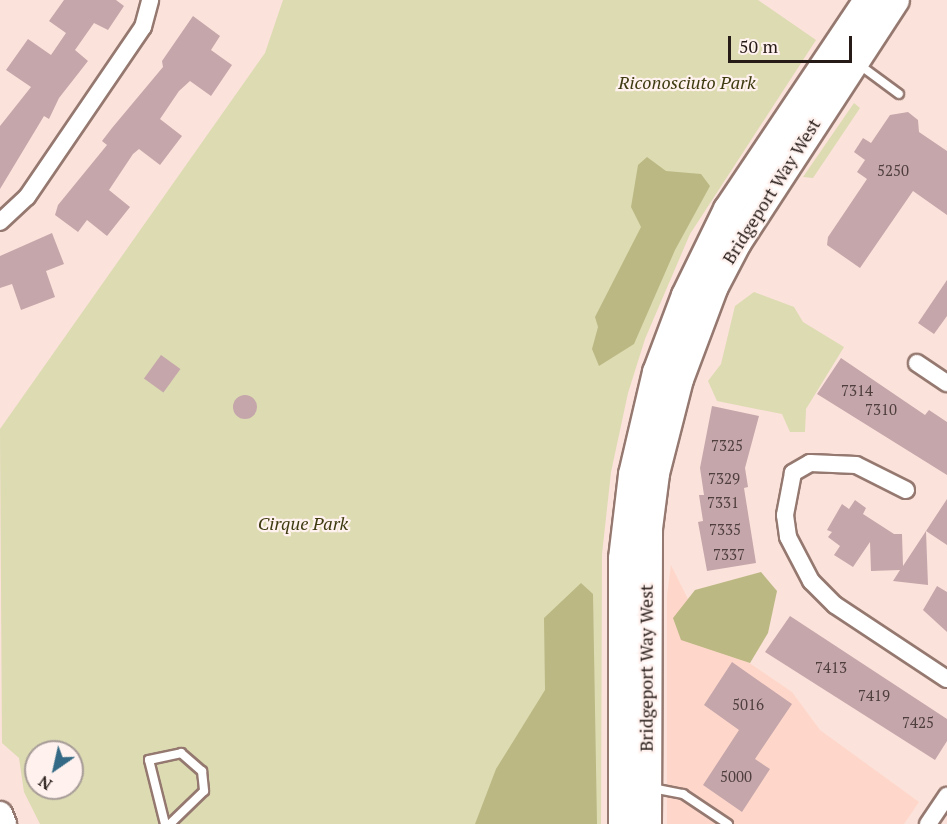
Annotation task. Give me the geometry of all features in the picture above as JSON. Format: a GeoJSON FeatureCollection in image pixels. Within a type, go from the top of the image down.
{"type":"FeatureCollection","features":[{"type":"Feature","properties":{"kind":"main road","name":"Bridgeport Way West"},"geometry":{"type":"LineString","coordinates":[[622,824],[622,558],[632,474],[656,372],[685,296],[727,210],[867,0]]}},
{"type":"Feature","properties":{"kind":"main road","name":"Bridgeport Way West"},"geometry":{"type":"LineString","coordinates":[[647,824],[648,528],[655,473],[678,379],[709,297],[737,242],[895,0]]}},
{"type":"Feature","properties":{"kind":"main road"},"geometry":{"type":"LineString","coordinates":[[0,814],[4,824]]}},
{"type":"Feature","properties":{"kind":"street"},"geometry":{"type":"LineString","coordinates":[[2,217],[27,197],[143,27],[150,0]]}},
{"type":"Feature","properties":{"kind":"street"},"geometry":{"type":"LineString","coordinates":[[916,363],[947,383]]}},
{"type":"Feature","properties":{"kind":"street"},"geometry":{"type":"LineString","coordinates":[[906,490],[856,465],[810,463],[793,473],[785,515],[788,537],[811,581],[836,605],[947,679]]}},
{"type":"Feature","properties":{"kind":"street"},"geometry":{"type":"LineString","coordinates":[[928,824],[947,796]]}},
{"type":"Feature","properties":{"kind":"lane"},"geometry":{"type":"LineString","coordinates":[[855,61],[899,94]]}},
{"type":"Feature","properties":{"kind":"lane"},"geometry":{"type":"LineString","coordinates":[[165,824],[149,760],[181,753],[202,771],[204,791],[170,824]]}},
{"type":"Feature","properties":{"kind":"lane"},"geometry":{"type":"LineString","coordinates":[[647,788],[683,794],[728,824]]}},
{"type":"Feature","properties":{"kind":"shaded area"},"geometry":{"type":"Polygon","coordinates":[[[647,157],[666,171],[701,174],[710,186],[675,250],[634,344],[599,366],[592,349],[598,327],[595,317],[641,227],[631,207],[638,165],[647,157]]]}},
{"type":"Feature","properties":{"kind":"shaded area"},"geometry":{"type":"Polygon","coordinates":[[[671,565],[689,601],[726,647],[792,692],[820,730],[919,802],[904,824],[667,824],[667,595],[671,565]]]}},
{"type":"Feature","properties":{"kind":"shaded area"},"geometry":{"type":"Polygon","coordinates":[[[761,572],[777,591],[768,633],[750,663],[681,640],[673,618],[695,590],[761,572]]]}},
{"type":"Feature","properties":{"kind":"shaded area"},"geometry":{"type":"Polygon","coordinates":[[[581,583],[593,594],[597,824],[475,824],[496,769],[545,690],[544,618],[581,583]]]}},
{"type":"Feature","properties":{"kind":"green space","name":"Cirque Park"},"geometry":{"type":"Polygon","coordinates":[[[283,0],[758,0],[816,40],[690,234],[645,339],[628,393],[611,472],[602,554],[601,824],[40,824],[28,800],[84,800],[84,740],[24,740],[24,792],[19,758],[2,743],[0,429],[265,53],[283,0]]]}},
{"type":"Feature","properties":{"kind":"green space"},"geometry":{"type":"Polygon","coordinates":[[[854,103],[860,108],[813,178],[803,177],[854,103]]]}},
{"type":"Feature","properties":{"kind":"green space"},"geometry":{"type":"Polygon","coordinates":[[[754,292],[794,307],[803,322],[844,347],[806,409],[805,432],[790,432],[782,414],[717,401],[708,381],[721,364],[735,306],[754,292]]]}},
{"type":"Feature","properties":{"kind":"building"},"geometry":{"type":"Polygon","coordinates":[[[64,0],[116,0],[124,6],[108,30],[94,23],[75,50],[88,61],[59,98],[49,119],[44,116],[0,189],[0,126],[31,87],[6,70],[28,39],[51,55],[66,33],[49,21],[64,0]]]}},
{"type":"Feature","properties":{"kind":"building"},"geometry":{"type":"Polygon","coordinates":[[[193,16],[220,36],[211,50],[232,65],[211,96],[190,81],[179,91],[160,119],[182,136],[160,165],[139,149],[133,154],[109,190],[130,207],[107,236],[87,220],[78,232],[55,215],[58,205],[107,145],[102,141],[163,67],[162,61],[193,16]]]}},
{"type":"Feature","properties":{"kind":"building"},"geometry":{"type":"Polygon","coordinates":[[[908,112],[918,120],[919,132],[947,151],[947,215],[913,191],[860,268],[827,245],[828,237],[867,179],[857,172],[865,160],[854,152],[863,138],[871,143],[890,115],[908,112]]]}},
{"type":"Feature","properties":{"kind":"building"},"geometry":{"type":"Polygon","coordinates":[[[52,233],[64,264],[46,271],[55,297],[21,310],[12,284],[0,288],[0,256],[52,233]]]}},
{"type":"Feature","properties":{"kind":"building"},"geometry":{"type":"Polygon","coordinates":[[[947,280],[947,316],[934,334],[918,323],[947,280]]]}},
{"type":"Feature","properties":{"kind":"building"},"geometry":{"type":"Polygon","coordinates":[[[161,355],[180,369],[163,393],[144,378],[161,355]]]}},
{"type":"Feature","properties":{"kind":"building"},"geometry":{"type":"Polygon","coordinates":[[[841,358],[925,415],[929,410],[947,422],[947,475],[817,394],[841,358]]]}},
{"type":"Feature","properties":{"kind":"building"},"geometry":{"type":"Polygon","coordinates":[[[245,395],[250,396],[256,402],[256,412],[250,418],[245,419],[240,418],[234,412],[233,407],[234,402],[240,396],[245,395]]]}},
{"type":"Feature","properties":{"kind":"building"},"geometry":{"type":"Polygon","coordinates":[[[712,406],[759,416],[745,468],[748,487],[744,488],[756,563],[707,571],[698,522],[703,521],[699,495],[704,495],[700,468],[712,406]]]}},
{"type":"Feature","properties":{"kind":"building"},"geometry":{"type":"Polygon","coordinates":[[[947,499],[947,545],[926,531],[928,585],[893,581],[900,570],[871,571],[870,542],[853,567],[834,555],[840,546],[828,537],[832,532],[827,530],[842,504],[849,509],[855,500],[866,508],[863,514],[894,534],[902,534],[903,566],[947,499]]]}},
{"type":"Feature","properties":{"kind":"building"},"geometry":{"type":"Polygon","coordinates":[[[937,586],[947,592],[947,632],[923,610],[937,586]]]}},
{"type":"Feature","properties":{"kind":"building"},"geometry":{"type":"Polygon","coordinates":[[[790,616],[947,719],[947,741],[935,760],[765,652],[790,616]]]}},
{"type":"Feature","properties":{"kind":"building"},"geometry":{"type":"Polygon","coordinates":[[[732,662],[792,704],[755,759],[770,769],[742,812],[703,785],[739,730],[704,705],[732,662]]]}},
{"type":"Feature","properties":{"kind":"park label","name":"Riconosciuto Park"},"geometry":{"type":"Point","coordinates":[687,82]}}]}
